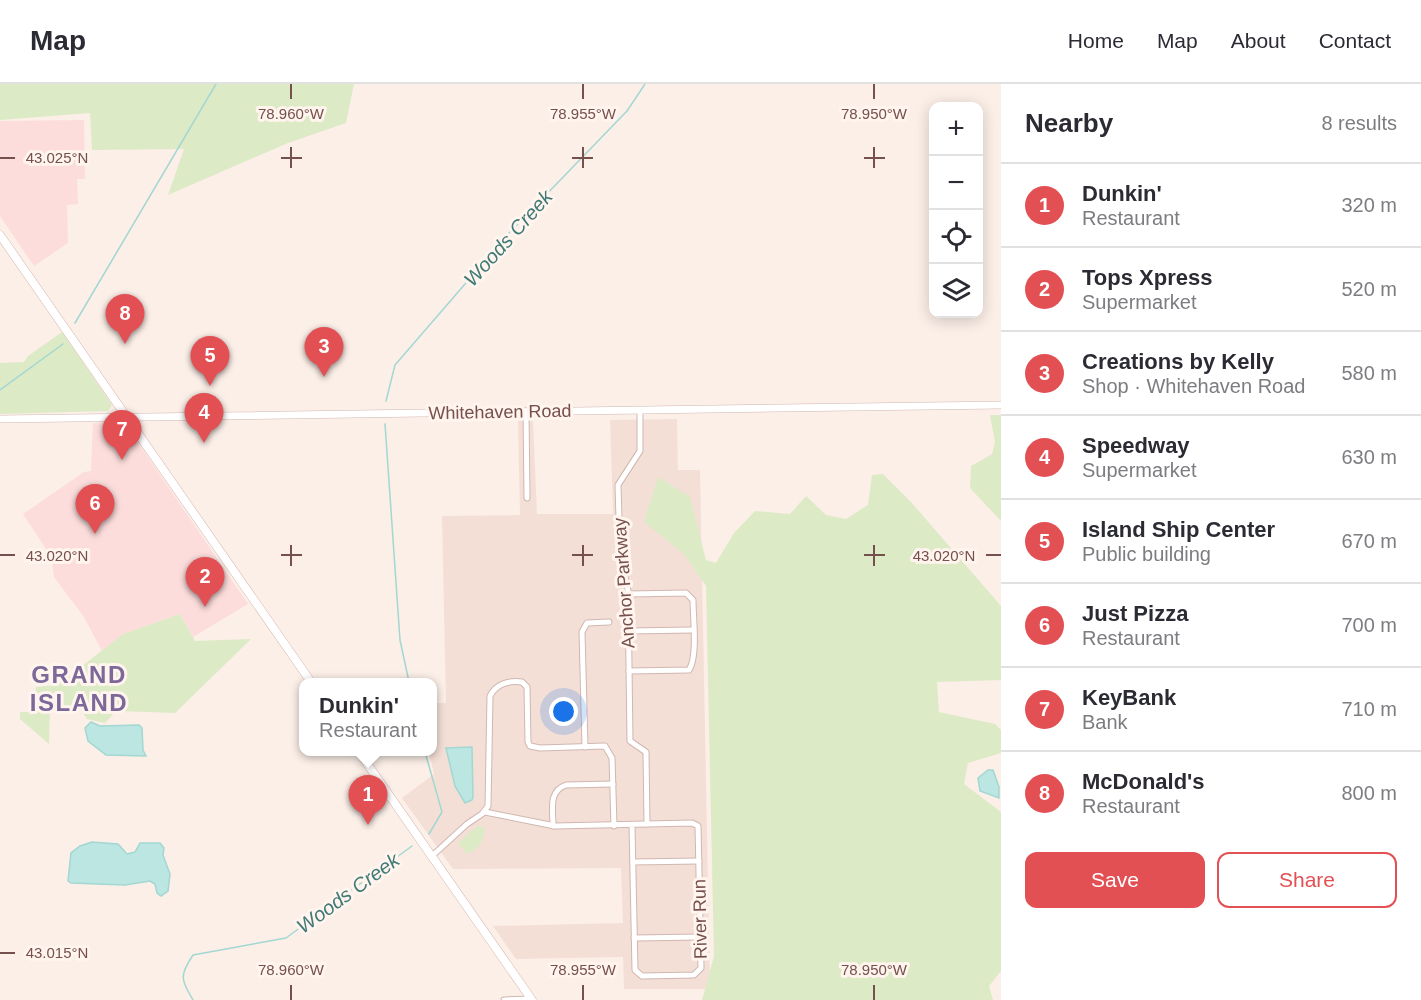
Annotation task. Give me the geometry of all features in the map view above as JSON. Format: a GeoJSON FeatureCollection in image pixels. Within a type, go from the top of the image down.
{"type":"FeatureCollection","features":[{"type":"Feature","properties":{"kind":"main road"},"geometry":{"type":"LineString","coordinates":[[0,235],[308,678]]}},
{"type":"Feature","properties":{"kind":"main road"},"geometry":{"type":"LineString","coordinates":[[361,756],[532,999]]}},
{"type":"Feature","properties":{"kind":"street","name":"Whitehaven Road"},"geometry":{"type":"LineString","coordinates":[[0,419],[1001,405]]}},
{"type":"Feature","properties":{"kind":"street"},"geometry":{"type":"LineString","coordinates":[[526,411],[527,498]]}},
{"type":"Feature","properties":{"kind":"street","name":"Anchor Parkway"},"geometry":{"type":"LineString","coordinates":[[640,411],[640,451],[618,485],[620,553],[628,594],[630,741],[646,752],[647,824]]}},
{"type":"Feature","properties":{"kind":"street"},"geometry":{"type":"LineString","coordinates":[[628,594],[686,593],[693,600],[693,663],[689,669],[629,671]]}},
{"type":"Feature","properties":{"kind":"street"},"geometry":{"type":"LineString","coordinates":[[585,747],[582,632],[587,624],[609,622]]}},
{"type":"Feature","properties":{"kind":"street"},"geometry":{"type":"LineString","coordinates":[[628,631],[693,630]]}},
{"type":"Feature","properties":{"kind":"street"},"geometry":{"type":"LineString","coordinates":[[432,856],[484,812],[490,790],[490,696],[495,688],[511,681],[522,682],[527,687],[530,746],[605,747],[609,749],[612,758],[614,825]]}},
{"type":"Feature","properties":{"kind":"street"},"geometry":{"type":"LineString","coordinates":[[553,826],[552,797],[559,788],[613,784]]}},
{"type":"Feature","properties":{"kind":"street","name":"River Run"},"geometry":{"type":"LineString","coordinates":[[484,812],[553,826],[692,823],[698,826],[700,937],[699,971],[694,975],[638,975],[635,970],[632,825]]}},
{"type":"Feature","properties":{"kind":"street"},"geometry":{"type":"LineString","coordinates":[[633,862],[699,861]]}},
{"type":"Feature","properties":{"kind":"street"},"geometry":{"type":"LineString","coordinates":[[634,938],[700,937]]}},
{"type":"Feature","properties":{"kind":"street"},"geometry":{"type":"LineString","coordinates":[[504,1000],[532,999]]}},
{"type":"Feature","properties":{"kind":"shaded area"},"geometry":{"type":"Polygon","coordinates":[[[84,120],[85,179],[77,179],[78,204],[67,205],[68,243],[34,266],[0,216],[0,121],[84,120]]]}},
{"type":"Feature","properties":{"kind":"shaded area"},"geometry":{"type":"Polygon","coordinates":[[[677,419],[678,470],[700,470],[710,989],[624,989],[623,957],[516,959],[493,926],[623,923],[621,868],[453,869],[402,798],[434,774],[430,756],[437,756],[437,703],[446,703],[442,516],[520,515],[518,421],[533,421],[537,514],[613,514],[610,420],[677,419]]]}},
{"type":"Feature","properties":{"kind":"shaded area"},"geometry":{"type":"Polygon","coordinates":[[[93,423],[121,423],[135,438],[248,604],[193,637],[180,614],[123,634],[102,651],[84,617],[54,577],[52,558],[23,514],[84,472],[91,471],[93,423]]]}},
{"type":"Feature","properties":{"kind":"green space"},"geometry":{"type":"Polygon","coordinates":[[[0,84],[354,84],[346,123],[288,143],[168,195],[184,149],[92,150],[90,113],[0,120],[0,84]]]}},
{"type":"Feature","properties":{"kind":"green space"},"geometry":{"type":"Polygon","coordinates":[[[62,332],[112,405],[108,411],[0,414],[0,363],[24,362],[28,356],[62,332]]]}},
{"type":"Feature","properties":{"kind":"green space"},"geometry":{"type":"Polygon","coordinates":[[[990,415],[1001,415],[1001,521],[970,488],[971,466],[992,454],[995,442],[990,415]]]}},
{"type":"Feature","properties":{"kind":"green space"},"geometry":{"type":"Polygon","coordinates":[[[883,474],[911,502],[1001,606],[1001,680],[937,682],[939,712],[995,724],[1001,730],[1001,753],[968,763],[964,784],[1001,812],[1001,971],[989,986],[993,1000],[702,1000],[714,956],[706,586],[684,554],[644,522],[658,477],[690,497],[706,560],[716,563],[734,533],[755,511],[790,514],[806,496],[826,515],[846,519],[868,505],[872,475],[883,474]]]}},
{"type":"Feature","properties":{"kind":"green space"},"geometry":{"type":"Polygon","coordinates":[[[180,614],[195,641],[251,639],[175,713],[116,711],[105,723],[87,719],[81,710],[50,709],[49,744],[20,719],[20,712],[32,712],[36,687],[58,685],[123,634],[180,614]]]}},
{"type":"Feature","properties":{"kind":"green space"},"geometry":{"type":"Polygon","coordinates":[[[477,826],[485,828],[482,841],[478,847],[467,854],[458,843],[477,826]]]}},
{"type":"Feature","properties":{"kind":"water"},"geometry":{"type":"Polygon","coordinates":[[[91,722],[100,726],[139,725],[142,728],[143,750],[146,756],[106,755],[88,741],[85,728],[91,722]]]}},
{"type":"Feature","properties":{"kind":"water"},"geometry":{"type":"Polygon","coordinates":[[[472,747],[473,797],[465,803],[455,786],[446,748],[472,747]]]}},
{"type":"Feature","properties":{"kind":"water"},"geometry":{"type":"Polygon","coordinates":[[[988,770],[993,770],[999,787],[999,798],[980,791],[978,778],[988,770]]]}},
{"type":"Feature","properties":{"kind":"water"},"geometry":{"type":"Polygon","coordinates":[[[92,842],[118,844],[127,854],[135,852],[140,843],[160,843],[164,848],[163,855],[170,874],[168,891],[161,896],[157,893],[155,884],[150,881],[125,885],[71,883],[68,881],[71,853],[80,846],[92,842]]]}},
{"type":"Feature","properties":{"kind":"waterway"},"geometry":{"type":"LineString","coordinates":[[75,323],[216,84]]}},
{"type":"Feature","properties":{"kind":"waterway","name":"Woods Creek"},"geometry":{"type":"LineString","coordinates":[[386,401],[395,365],[510,232],[627,111],[645,84]]}},
{"type":"Feature","properties":{"kind":"waterway"},"geometry":{"type":"LineString","coordinates":[[0,390],[63,344]]}},
{"type":"Feature","properties":{"kind":"waterway","name":"Woods Creek"},"geometry":{"type":"LineString","coordinates":[[385,424],[400,640],[408,678]]}},
{"type":"Feature","properties":{"kind":"waterway","name":"Woods Creek"},"geometry":{"type":"LineString","coordinates":[[426,756],[442,812],[429,834]]}},
{"type":"Feature","properties":{"kind":"waterway","name":"Woods Creek"},"geometry":{"type":"LineString","coordinates":[[193,1000],[183,978],[185,968],[193,955],[286,938],[412,846]]}},
{"type":"Feature","properties":{"kind":"place","name":"McDonald's"},"geometry":{"type":"Point","coordinates":[125,344]}},
{"type":"Feature","properties":{"kind":"place","name":"Creations by Kelly"},"geometry":{"type":"Point","coordinates":[324,377]}},
{"type":"Feature","properties":{"kind":"place","name":"Island Ship Center"},"geometry":{"type":"Point","coordinates":[210,386]}},
{"type":"Feature","properties":{"kind":"place","name":"Speedway"},"geometry":{"type":"Point","coordinates":[204,443]}},
{"type":"Feature","properties":{"kind":"place","name":"KeyBank"},"geometry":{"type":"Point","coordinates":[122,460]}},
{"type":"Feature","properties":{"kind":"place","name":"Just Pizza"},"geometry":{"type":"Point","coordinates":[95,534]}},
{"type":"Feature","properties":{"kind":"place","name":"Tops Xpress"},"geometry":{"type":"Point","coordinates":[205,607]}},
{"type":"Feature","properties":{"kind":"place","name":"Dunkin'"},"geometry":{"type":"Point","coordinates":[368,825]}},
{"type":"Feature","properties":{"kind":"district","name":"GRAND ISLAND"},"geometry":{"type":"Point","coordinates":[79,689]}}]}
